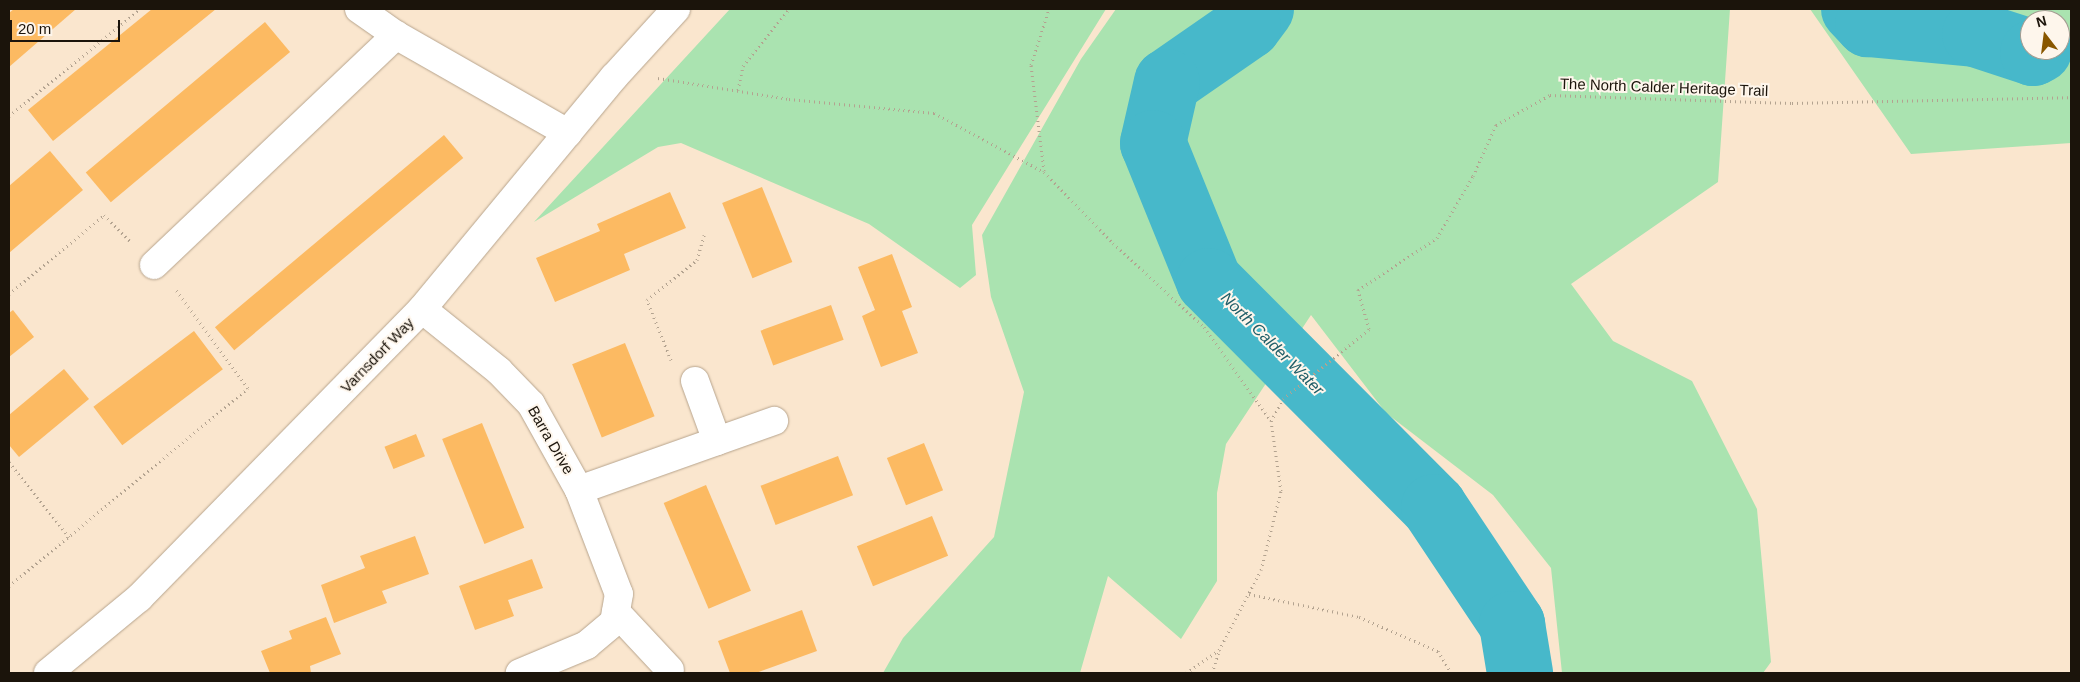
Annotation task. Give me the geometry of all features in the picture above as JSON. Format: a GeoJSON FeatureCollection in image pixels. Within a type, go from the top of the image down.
{"type":"FeatureCollection","features":[{"type":"Feature","properties":{"kind":"street"},"geometry":{"type":"LineString","coordinates":[[359,9],[396,35],[568,134]]}},
{"type":"Feature","properties":{"kind":"street","name":"Varnsdorf Way"},"geometry":{"type":"LineString","coordinates":[[48,673],[139,598],[422,308],[614,77],[676,9]]}},
{"type":"Feature","properties":{"kind":"street"},"geometry":{"type":"LineString","coordinates":[[154,264],[396,35]]}},
{"type":"Feature","properties":{"kind":"street","name":"Barra Drive"},"geometry":{"type":"LineString","coordinates":[[422,308],[499,370],[531,404],[579,490],[619,594],[616,612]]}},
{"type":"Feature","properties":{"kind":"street"},"geometry":{"type":"LineString","coordinates":[[696,381],[717,441]]}},
{"type":"Feature","properties":{"kind":"street"},"geometry":{"type":"LineString","coordinates":[[579,490],[774,421]]}},
{"type":"Feature","properties":{"kind":"street"},"geometry":{"type":"LineString","coordinates":[[616,612],[670,670]]}},
{"type":"Feature","properties":{"kind":"street"},"geometry":{"type":"LineString","coordinates":[[520,673],[587,645],[614,622],[616,612]]}},
{"type":"Feature","properties":{"kind":"path"},"geometry":{"type":"LineString","coordinates":[[9,116],[140,9]]}},
{"type":"Feature","properties":{"kind":"path"},"geometry":{"type":"LineString","coordinates":[[738,90],[743,66],[789,9]]}},
{"type":"Feature","properties":{"kind":"path"},"geometry":{"type":"LineString","coordinates":[[1044,172],[1031,65],[1049,9]]}},
{"type":"Feature","properties":{"kind":"path"},"geometry":{"type":"LineString","coordinates":[[614,77],[676,79],[789,99],[934,113],[1044,172],[1113,243],[1204,327],[1271,421],[1281,491],[1261,570],[1219,650],[1212,673]]}},
{"type":"Feature","properties":{"kind":"path","name":"The North Calder Heritage Trail"},"geometry":{"type":"LineString","coordinates":[[1271,421],[1283,399],[1369,329],[1358,290],[1437,238],[1473,176],[1496,125],[1550,95],[1792,103],[2071,97]]}},
{"type":"Feature","properties":{"kind":"path"},"geometry":{"type":"LineString","coordinates":[[696,381],[674,368],[647,300],[697,260],[704,235]]}},
{"type":"Feature","properties":{"kind":"path"},"geometry":{"type":"LineString","coordinates":[[9,586],[248,388]]}},
{"type":"Feature","properties":{"kind":"path"},"geometry":{"type":"LineString","coordinates":[[9,462],[68,537]]}},
{"type":"Feature","properties":{"kind":"path"},"geometry":{"type":"LineString","coordinates":[[1248,594],[1359,617],[1438,651],[1450,673]]}},
{"type":"Feature","properties":{"kind":"path"},"geometry":{"type":"LineString","coordinates":[[1186,673],[1219,650]]}},
{"type":"Feature","properties":{"kind":"green space"},"geometry":{"type":"Polygon","coordinates":[[[730,9],[1106,9],[972,225],[976,275],[960,288],[869,224],[681,143],[658,147],[534,222],[730,9]]]}},
{"type":"Feature","properties":{"kind":"green space"},"geometry":{"type":"Polygon","coordinates":[[[1116,9],[1730,9],[1718,182],[1571,284],[1613,341],[1692,381],[1757,509],[1771,662],[1763,673],[1562,673],[1551,568],[1493,495],[1386,413],[1311,315],[1226,444],[1217,493],[1217,581],[1181,639],[1108,576],[1080,673],[883,673],[903,638],[994,537],[1024,392],[991,297],[982,235],[1081,59],[1116,9]]]}},
{"type":"Feature","properties":{"kind":"green space"},"geometry":{"type":"Polygon","coordinates":[[[1810,9],[2071,9],[2071,143],[1911,154],[1810,9]]]}},
{"type":"Feature","properties":{"kind":"building"},"geometry":{"type":"Polygon","coordinates":[[[14,9],[76,9],[9,67],[9,13],[14,9]]]}},
{"type":"Feature","properties":{"kind":"building"},"geometry":{"type":"Polygon","coordinates":[[[152,9],[216,9],[53,141],[28,110],[152,9]]]}},
{"type":"Feature","properties":{"kind":"building"},"geometry":{"type":"Polygon","coordinates":[[[265,22],[290,52],[111,202],[86,172],[265,22]]]}},
{"type":"Feature","properties":{"kind":"building"},"geometry":{"type":"Polygon","coordinates":[[[444,135],[463,158],[234,350],[215,327],[444,135]]]}},
{"type":"Feature","properties":{"kind":"building"},"geometry":{"type":"Polygon","coordinates":[[[50,151],[83,190],[9,253],[9,186],[50,151]]]}},
{"type":"Feature","properties":{"kind":"building"},"geometry":{"type":"Polygon","coordinates":[[[762,187],[792,262],[752,278],[722,203],[762,187]]]}},
{"type":"Feature","properties":{"kind":"building"},"geometry":{"type":"Polygon","coordinates":[[[670,192],[686,228],[624,254],[630,270],[555,302],[536,258],[600,231],[597,224],[670,192]]]}},
{"type":"Feature","properties":{"kind":"building"},"geometry":{"type":"Polygon","coordinates":[[[892,254],[912,307],[902,311],[918,353],[881,367],[862,316],[875,310],[858,267],[892,254]]]}},
{"type":"Feature","properties":{"kind":"building"},"geometry":{"type":"Polygon","coordinates":[[[831,305],[844,340],[773,365],[761,331],[831,305]]]}},
{"type":"Feature","properties":{"kind":"building"},"geometry":{"type":"Polygon","coordinates":[[[13,310],[34,337],[9,357],[9,313],[13,310]]]}},
{"type":"Feature","properties":{"kind":"building"},"geometry":{"type":"Polygon","coordinates":[[[194,331],[223,369],[122,445],[93,407],[194,331]]]}},
{"type":"Feature","properties":{"kind":"building"},"geometry":{"type":"Polygon","coordinates":[[[625,343],[655,416],[602,438],[572,364],[625,343]]]}},
{"type":"Feature","properties":{"kind":"building"},"geometry":{"type":"Polygon","coordinates":[[[64,369],[89,399],[19,457],[9,445],[9,415],[64,369]]]}},
{"type":"Feature","properties":{"kind":"building"},"geometry":{"type":"Polygon","coordinates":[[[482,423],[524,528],[484,544],[442,439],[482,423]]]}},
{"type":"Feature","properties":{"kind":"building"},"geometry":{"type":"Polygon","coordinates":[[[416,434],[425,456],[393,469],[384,447],[416,434]]]}},
{"type":"Feature","properties":{"kind":"building"},"geometry":{"type":"Polygon","coordinates":[[[924,443],[943,490],[906,505],[887,458],[924,443]]]}},
{"type":"Feature","properties":{"kind":"building"},"geometry":{"type":"Polygon","coordinates":[[[838,456],[853,495],[776,525],[761,486],[838,456]]]}},
{"type":"Feature","properties":{"kind":"building"},"geometry":{"type":"Polygon","coordinates":[[[706,485],[751,591],[709,609],[664,503],[706,485]]]}},
{"type":"Feature","properties":{"kind":"building"},"geometry":{"type":"Polygon","coordinates":[[[932,516],[948,556],[873,586],[857,546],[932,516]]]}},
{"type":"Feature","properties":{"kind":"building"},"geometry":{"type":"Polygon","coordinates":[[[415,536],[429,574],[382,591],[387,603],[334,623],[321,585],[365,568],[360,556],[415,536]]]}},
{"type":"Feature","properties":{"kind":"building"},"geometry":{"type":"Polygon","coordinates":[[[532,559],[543,588],[508,600],[514,616],[475,630],[459,586],[532,559]]]}},
{"type":"Feature","properties":{"kind":"building"},"geometry":{"type":"Polygon","coordinates":[[[802,610],[817,651],[756,673],[730,673],[718,641],[802,610]]]}},
{"type":"Feature","properties":{"kind":"building"},"geometry":{"type":"Polygon","coordinates":[[[326,617],[341,654],[310,666],[311,673],[270,673],[261,651],[292,639],[289,631],[326,617]]]}},
{"type":"Feature","properties":{"kind":"waterway","name":"North Calder Water"},"geometry":{"type":"LineString","coordinates":[[1261,9],[1248,26],[1167,82],[1153,143],[1209,281],[1434,507],[1512,624],[1520,673]]}},
{"type":"Feature","properties":{"kind":"waterway","name":"North Calder Water"},"geometry":{"type":"LineString","coordinates":[[1854,9],[1868,24],[1975,34],[2020,49]]}}]}
